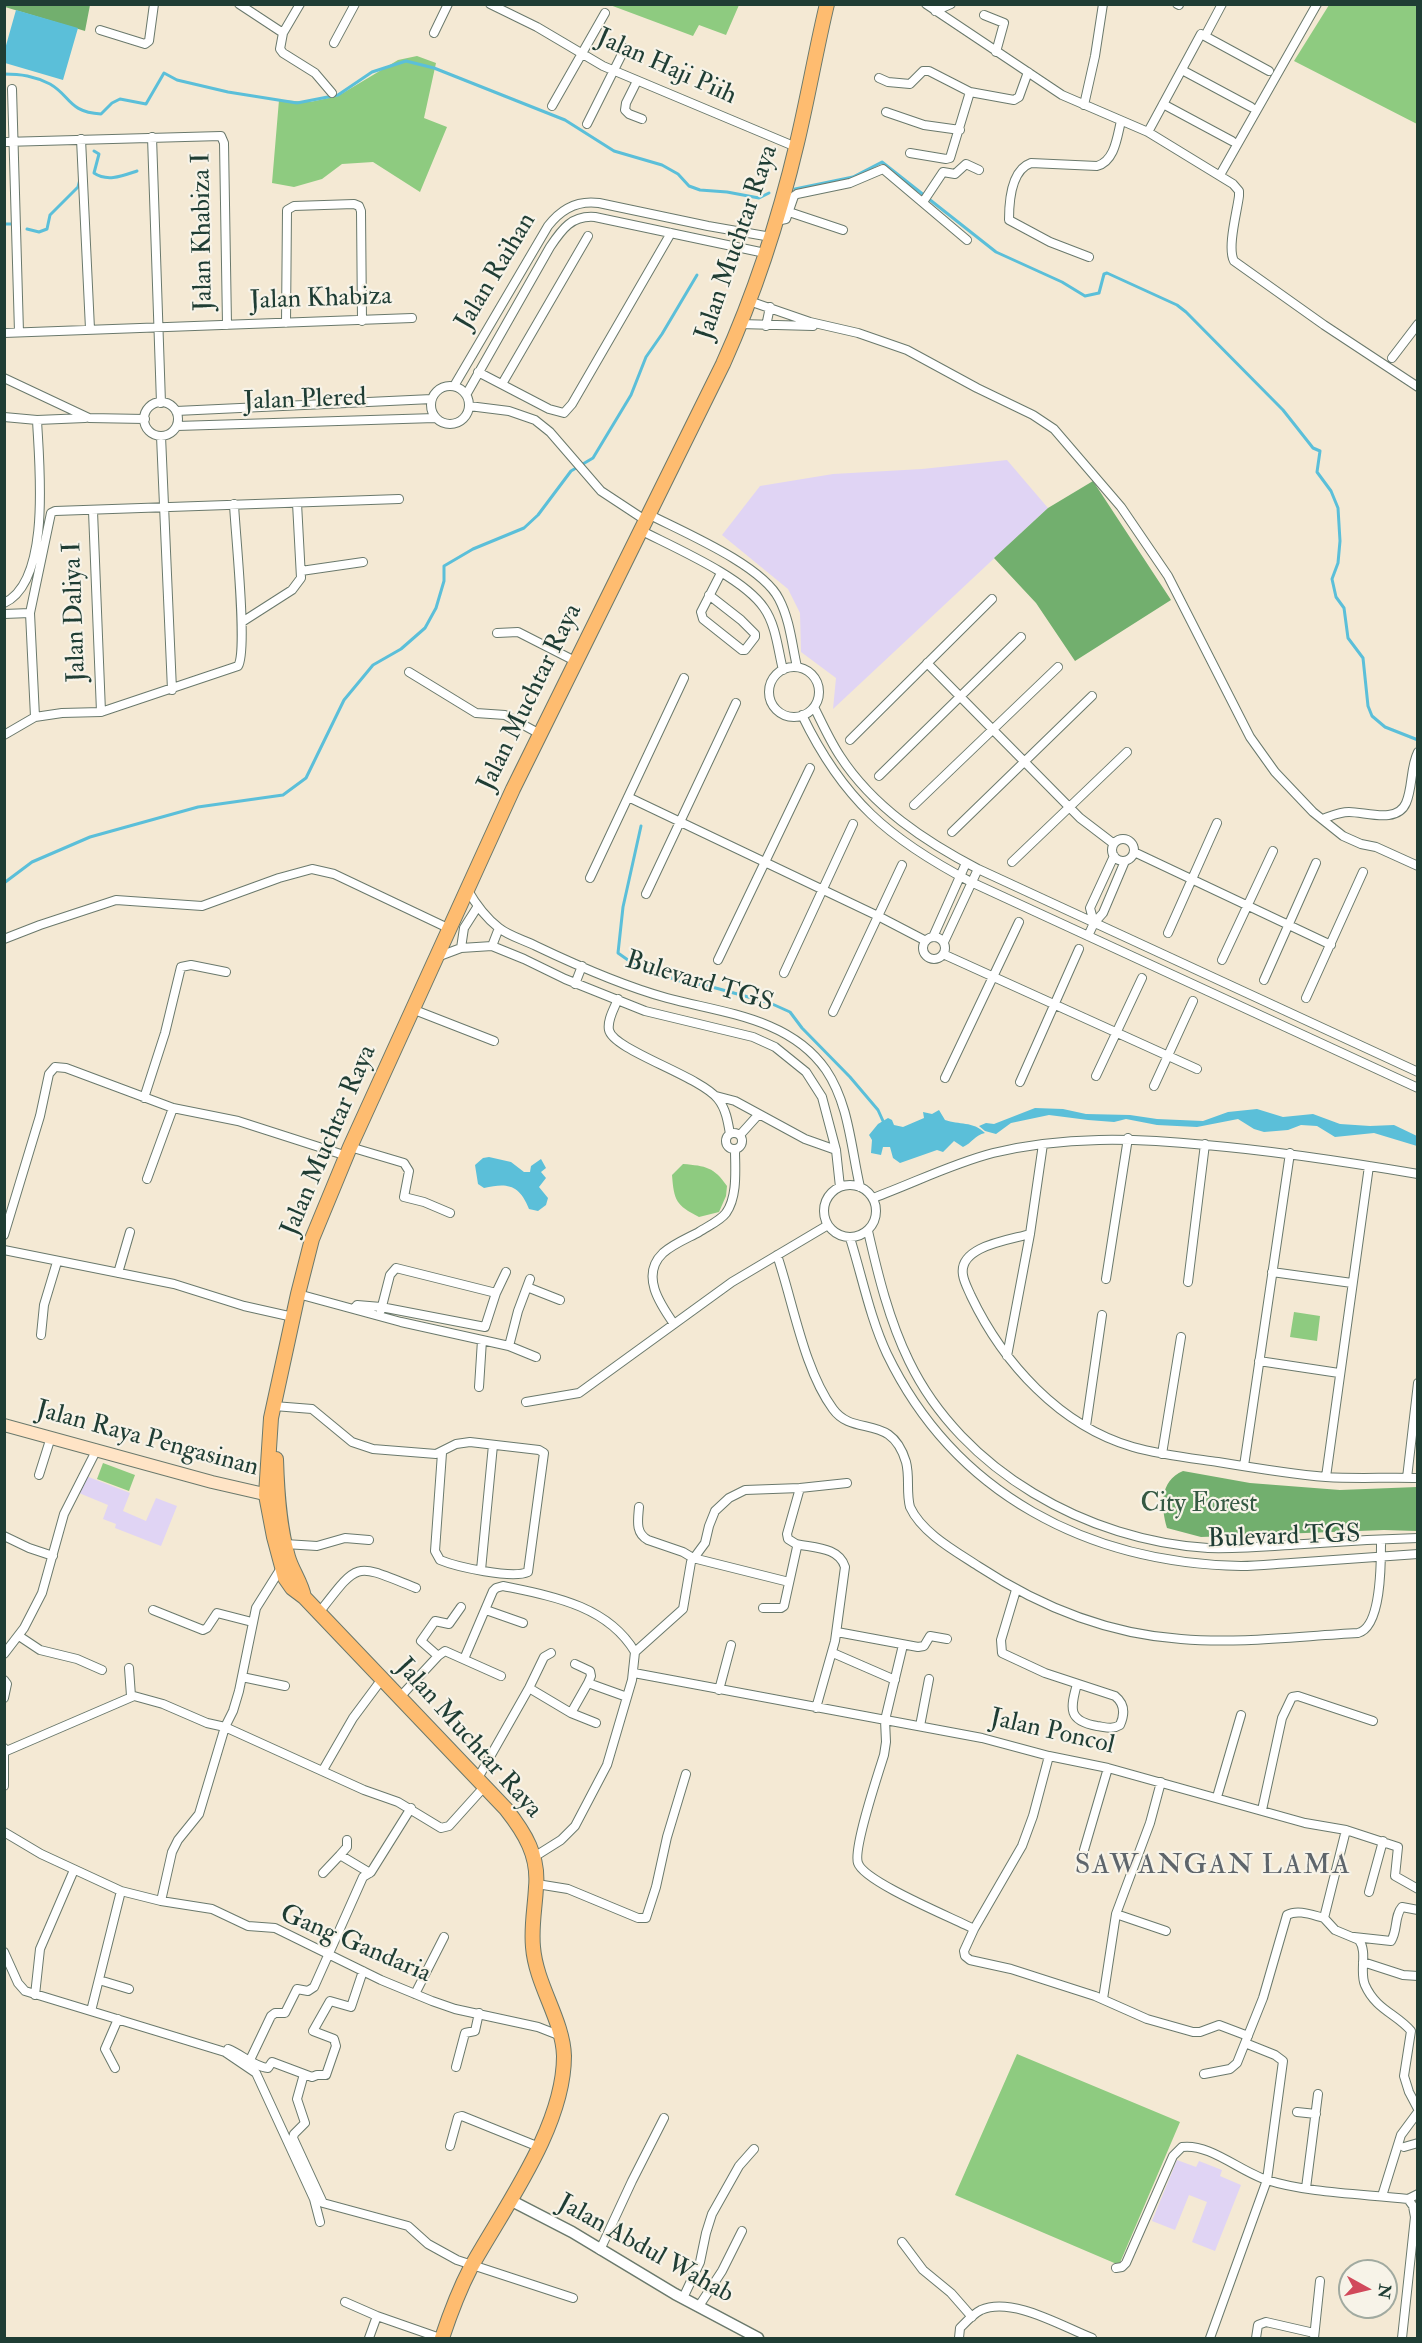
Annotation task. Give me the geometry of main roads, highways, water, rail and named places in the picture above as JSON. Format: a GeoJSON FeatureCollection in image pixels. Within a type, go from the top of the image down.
{"type":"FeatureCollection","features":[{"type":"Feature","properties":{"kind":"highway","name":"Jalan Muchtar Raya"},"geometry":{"type":"LineString","coordinates":[[285,1563],[272,1496],[270,1429],[312,1239],[348,1151],[467,889],[575,661],[740,324],[776,221],[786,207],[789,175],[827,4]]}},
{"type":"Feature","properties":{"kind":"highway","name":"Jalan Muchtar Raya"},"geometry":{"type":"LineString","coordinates":[[272,1496],[285,1544],[286,1582],[304,1597],[481,1782],[526,1836],[534,1857],[536,1890],[532,1935],[535,1962],[561,2036],[564,2054],[561,2085],[554,2112],[538,2147],[455,2299],[441,2338]]}},
{"type":"Feature","properties":{"kind":"main road","name":"Jalan Raya Pengasinan"},"geometry":{"type":"LineString","coordinates":[[4,1425],[212,1482],[272,1496]]}},
{"type":"Feature","properties":{"kind":"water"},"geometry":{"type":"Polygon","coordinates":[[[16,10],[78,28],[63,80],[5,63],[5,49],[16,10]]]}},
{"type":"Feature","properties":{"kind":"water"},"geometry":{"type":"Polygon","coordinates":[[[1035,1108],[1063,1109],[1086,1114],[1203,1121],[1228,1112],[1257,1109],[1283,1117],[1313,1114],[1340,1124],[1394,1125],[1417,1136],[1417,1146],[1374,1133],[1335,1137],[1317,1126],[1301,1125],[1288,1130],[1264,1132],[1238,1119],[1197,1127],[1157,1125],[1126,1119],[1114,1122],[1049,1115],[1011,1123],[996,1134],[985,1131],[979,1126],[986,1123],[994,1124],[1035,1108]]]}},
{"type":"Feature","properties":{"kind":"water"},"geometry":{"type":"Polygon","coordinates":[[[939,1110],[945,1120],[971,1125],[985,1133],[963,1147],[954,1141],[943,1152],[937,1150],[900,1163],[893,1158],[890,1147],[883,1147],[881,1155],[871,1153],[872,1140],[869,1135],[878,1124],[888,1118],[894,1125],[903,1127],[924,1118],[923,1112],[932,1114],[939,1110]]]}},
{"type":"Feature","properties":{"kind":"water"},"geometry":{"type":"Polygon","coordinates":[[[489,1157],[511,1162],[524,1172],[530,1172],[531,1166],[541,1159],[546,1168],[541,1172],[546,1178],[539,1187],[548,1198],[546,1205],[538,1211],[529,1209],[521,1194],[511,1187],[484,1188],[478,1184],[475,1165],[483,1158],[489,1157]]]}},
{"type":"Feature","properties":{"kind":"waterway"},"geometry":{"type":"LineString","coordinates":[[4,74],[16,74],[44,81],[57,89],[76,107],[90,113],[101,114],[112,103],[120,99],[146,104],[164,73],[177,80],[228,92],[297,103],[338,95],[372,72],[406,61],[434,68],[565,120],[614,151],[662,165],[678,174],[689,186],[700,190],[759,198],[769,193]]}},
{"type":"Feature","properties":{"kind":"waterway"},"geometry":{"type":"LineString","coordinates":[[94,151],[99,154],[94,173],[99,176],[115,177],[137,171]]}},
{"type":"Feature","properties":{"kind":"waterway"},"geometry":{"type":"LineString","coordinates":[[795,189],[853,177],[882,162],[996,252],[1062,282],[1085,296],[1099,293],[1104,274],[1107,273],[1177,305],[1186,312],[1283,410],[1313,448],[1320,451],[1317,472],[1331,491],[1338,508],[1340,541],[1338,563],[1332,579],[1336,597],[1344,608],[1348,638],[1363,658],[1368,706],[1372,716],[1385,727],[1418,740]]}},
{"type":"Feature","properties":{"kind":"waterway"},"geometry":{"type":"LineString","coordinates":[[27,229],[39,232],[47,229],[50,215],[78,187],[80,179]]}},
{"type":"Feature","properties":{"kind":"waterway"},"geometry":{"type":"LineString","coordinates":[[4,224],[15,224]]}},
{"type":"Feature","properties":{"kind":"waterway"},"geometry":{"type":"LineString","coordinates":[[4,883],[32,862],[90,837],[198,807],[283,795],[306,778],[344,700],[373,665],[401,649],[425,628],[436,608],[444,581],[444,566],[473,549],[524,528],[538,515],[571,471],[593,458],[631,395],[646,357],[697,275]]}},
{"type":"Feature","properties":{"kind":"waterway"},"geometry":{"type":"LineString","coordinates":[[641,826],[623,907],[618,953],[635,965],[680,981],[770,1003],[790,1012],[802,1028],[850,1077],[878,1110],[883,1121]]}},
{"type":"Feature","properties":{"kind":"district","name":"SAWANGAN LAMA"},"geometry":{"type":"Point","coordinates":[1213,1867]}},
{"type":"Feature","properties":{"kind":"park label","name":"City Forest"},"geometry":{"type":"Point","coordinates":[1199,1505]}}]}
